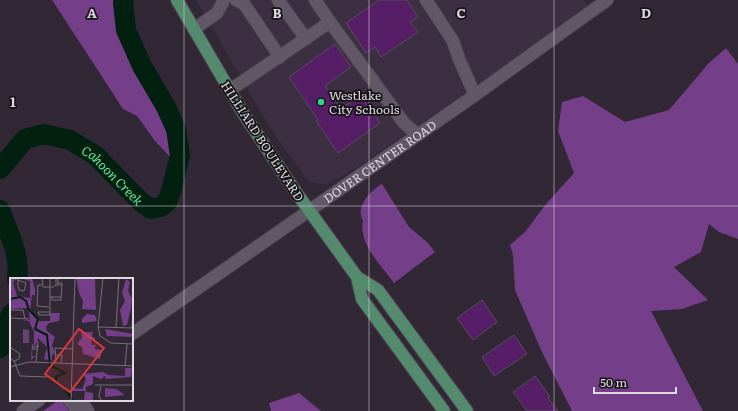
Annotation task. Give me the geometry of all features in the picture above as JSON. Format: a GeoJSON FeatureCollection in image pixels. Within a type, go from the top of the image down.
{"type":"FeatureCollection","features":[{"type":"Feature","properties":{"kind":"main road","name":"HILLIARD BOULEVARD"},"geometry":{"type":"LineString","coordinates":[[177,0],[268,152],[357,277],[378,290],[467,411]]}},
{"type":"Feature","properties":{"kind":"main road","name":"HILLIARD BOULEVARD"},"geometry":{"type":"LineString","coordinates":[[357,277],[362,299],[444,411]]}},
{"type":"Feature","properties":{"kind":"street"},"geometry":{"type":"LineString","coordinates":[[194,29],[217,13],[224,0]]}},
{"type":"Feature","properties":{"kind":"street"},"geometry":{"type":"LineString","coordinates":[[236,0],[244,4],[280,57]]}},
{"type":"Feature","properties":{"kind":"street"},"geometry":{"type":"LineString","coordinates":[[278,0],[306,39]]}},
{"type":"Feature","properties":{"kind":"street"},"geometry":{"type":"LineString","coordinates":[[315,0],[404,123],[418,135]]}},
{"type":"Feature","properties":{"kind":"street"},"geometry":{"type":"LineString","coordinates":[[426,0],[453,41],[459,59],[475,95]]}},
{"type":"Feature","properties":{"kind":"street","name":"DOVER CENTER ROAD"},"geometry":{"type":"LineString","coordinates":[[133,333],[475,95],[607,0]]}},
{"type":"Feature","properties":{"kind":"street"},"geometry":{"type":"LineString","coordinates":[[230,90],[330,22]]}},
{"type":"Feature","properties":{"kind":"street"},"geometry":{"type":"LineString","coordinates":[[23,411],[38,401]]}},
{"type":"Feature","properties":{"kind":"street"},"geometry":{"type":"LineString","coordinates":[[70,401],[77,411]]}},
{"type":"Feature","properties":{"kind":"street"},"geometry":{"type":"LineString","coordinates":[[81,401],[88,411]]}},
{"type":"Feature","properties":{"kind":"shaded area"},"geometry":{"type":"Polygon","coordinates":[[[52,0],[124,0],[126,30],[142,66],[166,107],[176,129],[180,156],[174,161],[155,141],[137,116],[123,109],[52,0]]]}},
{"type":"Feature","properties":{"kind":"shaded area"},"geometry":{"type":"Polygon","coordinates":[[[196,0],[584,0],[589,8],[356,168],[326,185],[309,182],[272,131],[196,0]]]}},
{"type":"Feature","properties":{"kind":"shaded area"},"geometry":{"type":"Polygon","coordinates":[[[726,48],[738,64],[738,239],[719,232],[709,224],[701,252],[674,267],[708,300],[682,309],[651,311],[703,411],[572,411],[541,350],[515,290],[513,255],[510,245],[525,232],[546,204],[574,173],[558,131],[562,102],[583,96],[625,122],[669,110],[708,64],[726,48]]]}},
{"type":"Feature","properties":{"kind":"shaded area"},"geometry":{"type":"Polygon","coordinates":[[[382,184],[409,227],[428,243],[435,252],[394,283],[367,246],[362,230],[362,205],[369,195],[382,184]]]}},
{"type":"Feature","properties":{"kind":"shaded area"},"geometry":{"type":"Polygon","coordinates":[[[299,393],[321,411],[271,411],[269,403],[299,393]]]}},
{"type":"Feature","properties":{"kind":"shaded area"},"geometry":{"type":"Polygon","coordinates":[[[58,401],[64,401],[72,411],[43,411],[58,401]]]}},
{"type":"Feature","properties":{"kind":"building"},"geometry":{"type":"Polygon","coordinates":[[[379,0],[407,0],[418,17],[410,22],[418,32],[381,57],[375,47],[366,53],[346,23],[379,0]]]}},
{"type":"Feature","properties":{"kind":"building","name":"Westlake City Schools"},"geometry":{"type":"Polygon","coordinates":[[[335,44],[351,67],[325,86],[341,109],[360,95],[380,123],[338,153],[289,77],[335,44]]]}},
{"type":"Feature","properties":{"kind":"building"},"geometry":{"type":"Polygon","coordinates":[[[482,300],[497,322],[473,340],[457,318],[482,300]]]}},
{"type":"Feature","properties":{"kind":"building"},"geometry":{"type":"Polygon","coordinates":[[[514,335],[527,354],[494,376],[482,357],[514,335]]]}},
{"type":"Feature","properties":{"kind":"building"},"geometry":{"type":"Polygon","coordinates":[[[535,376],[550,397],[548,398],[558,411],[527,411],[513,392],[535,376]]]}},
{"type":"Feature","properties":{"kind":"waterway","name":"Cahoon Creek"},"geometry":{"type":"LineString","coordinates":[[0,169],[25,139],[44,134],[70,140],[95,155],[141,202],[151,209],[161,207],[167,202],[180,156],[176,129],[166,107],[142,66],[126,30],[124,0]]}},
{"type":"Feature","properties":{"kind":"waterway","name":"Cahoon Creek"},"geometry":{"type":"LineString","coordinates":[[0,210],[15,252],[18,270],[17,278]]}},
{"type":"Feature","properties":{"kind":"waterway","name":"Cahoon Creek"},"geometry":{"type":"LineString","coordinates":[[0,348],[10,317]]}},
{"type":"Feature","properties":{"kind":"place","name":"Westlake City Schools"},"geometry":{"type":"Point","coordinates":[321,102]}}]}
